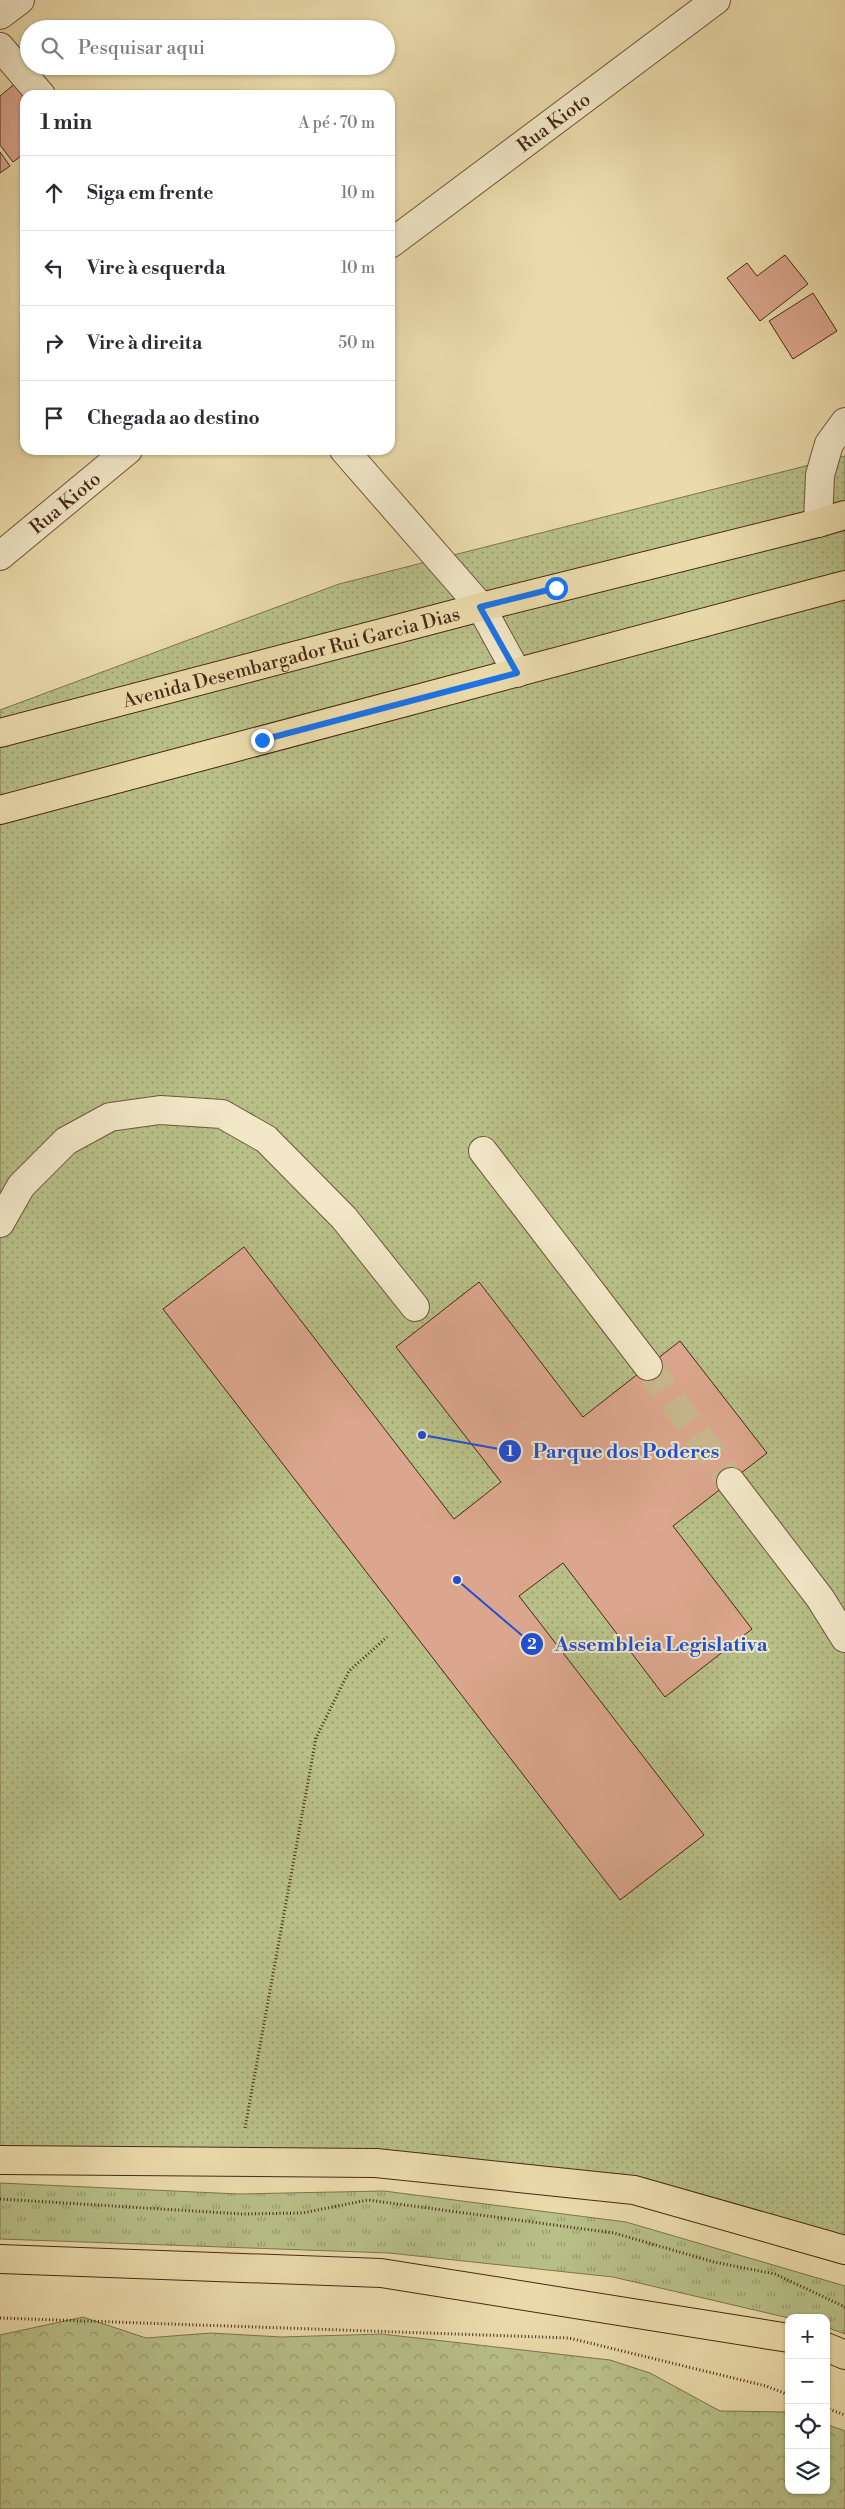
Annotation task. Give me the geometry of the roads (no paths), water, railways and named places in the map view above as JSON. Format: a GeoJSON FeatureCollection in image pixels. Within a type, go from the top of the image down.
{"type":"FeatureCollection","features":[{"type":"Feature","properties":{"kind":"main road","name":"Avenida Desembargador Rui Garcia Dias"},"geometry":{"type":"LineString","coordinates":[[0,733],[480,607],[818,524],[845,515]]}},
{"type":"Feature","properties":{"kind":"main road"},"geometry":{"type":"LineString","coordinates":[[0,810],[845,585]]}},
{"type":"Feature","properties":{"kind":"main road"},"geometry":{"type":"LineString","coordinates":[[0,2160],[376,2163],[634,2190],[845,2250]]}},
{"type":"Feature","properties":{"kind":"main road"},"geometry":{"type":"LineString","coordinates":[[0,2259],[381,2273],[785,2337]]}},
{"type":"Feature","properties":{"kind":"main road"},"geometry":{"type":"LineString","coordinates":[[830,2349],[845,2355]]}},
{"type":"Feature","properties":{"kind":"street"},"geometry":{"type":"LineString","coordinates":[[0,15],[20,0]]}},
{"type":"Feature","properties":{"kind":"street","name":"Rua Kioto"},"geometry":{"type":"LineString","coordinates":[[395,240],[716,0]]}},
{"type":"Feature","properties":{"kind":"street"},"geometry":{"type":"LineString","coordinates":[[0,47],[20,71]]}},
{"type":"Feature","properties":{"kind":"street"},"geometry":{"type":"LineString","coordinates":[[23,75],[36,90]]}},
{"type":"Feature","properties":{"kind":"street"},"geometry":{"type":"LineString","coordinates":[[818,524],[820,475],[828,444],[845,422]]}},
{"type":"Feature","properties":{"kind":"street","name":"Rua Kioto"},"geometry":{"type":"LineString","coordinates":[[0,556],[122,455]]}},
{"type":"Feature","properties":{"kind":"street"},"geometry":{"type":"LineString","coordinates":[[348,455],[480,607],[517,673]]}},
{"type":"Feature","properties":{"kind":"street"},"geometry":{"type":"LineString","coordinates":[[0,1223],[21,1186],[66,1141],[110,1117],[160,1110],[222,1114],[266,1138],[344,1218],[415,1307]]}},
{"type":"Feature","properties":{"kind":"street"},"geometry":{"type":"LineString","coordinates":[[483,1151],[648,1366]]}},
{"type":"Feature","properties":{"kind":"street"},"geometry":{"type":"LineString","coordinates":[[731,1482],[820,1598],[845,1638]]}},
{"type":"Feature","properties":{"kind":"tunnel"},"geometry":{"type":"LineString","coordinates":[[648,1366],[731,1482]]}},
{"type":"Feature","properties":{"kind":"place","name":"Parque dos Poderes"},"geometry":{"type":"Point","coordinates":[422,1435]}},
{"type":"Feature","properties":{"kind":"place","name":"Assembleia Legislativa"},"geometry":{"type":"Point","coordinates":[457,1580]}}]}
